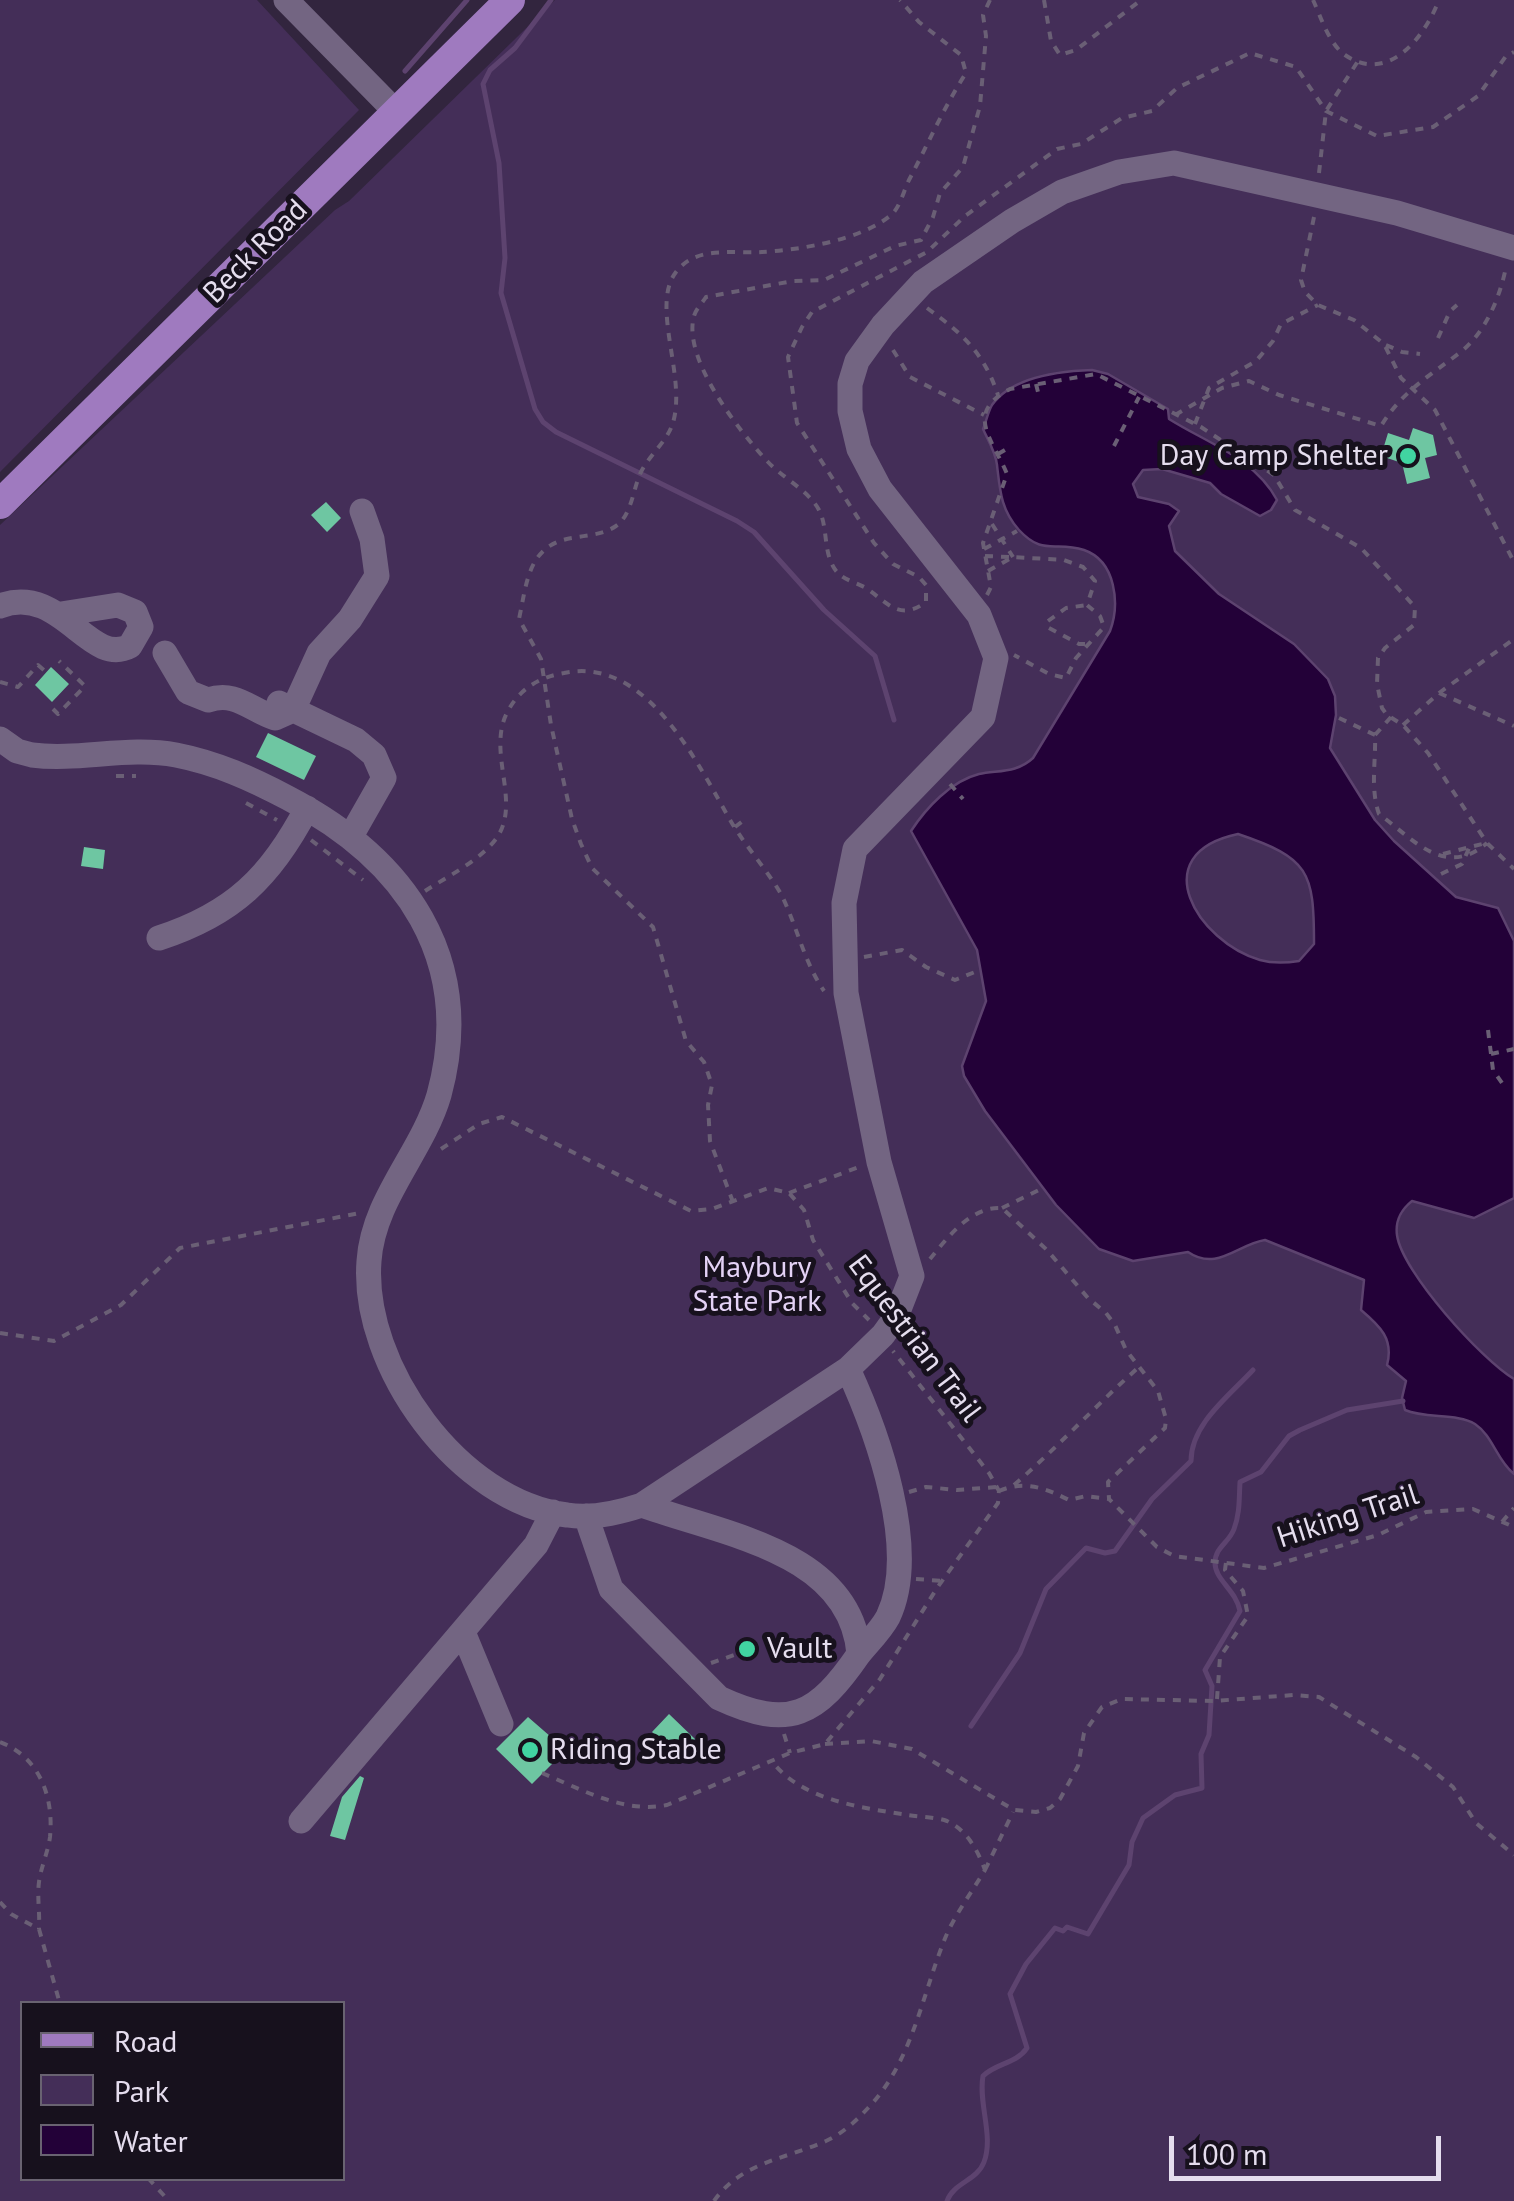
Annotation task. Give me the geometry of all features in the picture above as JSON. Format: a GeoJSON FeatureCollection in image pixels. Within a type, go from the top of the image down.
{"type":"FeatureCollection","features":[{"type":"Feature","properties":{"kind":"main road","name":"Beck Road"},"geometry":{"type":"LineString","coordinates":[[0,504],[510,0]]}},
{"type":"Feature","properties":{"kind":"street"},"geometry":{"type":"LineString","coordinates":[[286,0],[397,113]]}},
{"type":"Feature","properties":{"kind":"street"},"geometry":{"type":"LineString","coordinates":[[0,739],[17,751],[40,756],[170,754],[202,761],[254,780],[301,819],[352,836],[388,869],[412,901],[431,938],[448,1010],[446,1054],[429,1124],[383,1207],[372,1241],[368,1289],[377,1334],[393,1372],[425,1421],[474,1472],[514,1497],[553,1512],[586,1516],[622,1512],[642,1505],[853,1364],[896,1317],[912,1276],[879,1162],[847,997],[844,903],[855,849],[984,717],[996,658],[979,615],[880,488],[858,449],[850,411],[850,384],[857,362],[878,332],[910,293],[1012,221],[1062,192],[1119,172],[1174,163],[1315,192],[1512,247]]}},
{"type":"Feature","properties":{"kind":"street"},"geometry":{"type":"LineString","coordinates":[[165,653],[188,692],[208,700],[224,695],[236,698],[275,718],[319,653],[350,619],[377,576],[372,539],[362,510]]}},
{"type":"Feature","properties":{"kind":"street"},"geometry":{"type":"LineString","coordinates":[[0,606],[20,602],[61,614]]}},
{"type":"Feature","properties":{"kind":"street"},"geometry":{"type":"LineString","coordinates":[[284,706],[356,740],[374,755],[384,778],[352,836]]}},
{"type":"Feature","properties":{"kind":"street"},"geometry":{"type":"LineString","coordinates":[[158,938],[212,916],[242,896],[267,872],[301,819]]}},
{"type":"Feature","properties":{"kind":"street"},"geometry":{"type":"LineString","coordinates":[[586,1516],[612,1590],[719,1698],[772,1715],[797,1713],[820,1703],[836,1688],[887,1619],[897,1588],[899,1543],[890,1497],[853,1364]]}},
{"type":"Feature","properties":{"kind":"street"},"geometry":{"type":"LineString","coordinates":[[642,1505],[794,1558],[834,1590],[854,1629],[859,1654]]}},
{"type":"Feature","properties":{"kind":"street"},"geometry":{"type":"LineString","coordinates":[[300,1821],[536,1545],[553,1512]]}},
{"type":"Feature","properties":{"kind":"street"},"geometry":{"type":"LineString","coordinates":[[464,1632],[501,1724]]}},
{"type":"Feature","properties":{"kind":"path"},"geometry":{"type":"LineString","coordinates":[[733,1202],[710,1141],[708,1105],[712,1085],[704,1062],[686,1041],[652,927],[592,868],[572,818],[541,659],[519,618],[534,558],[548,546],[567,538],[592,536],[618,525],[642,470],[672,426],[676,396],[665,308],[667,290],[677,270],[714,252],[763,252],[829,242],[893,213],[948,100],[966,73],[961,55],[919,22],[900,0]]}},
{"type":"Feature","properties":{"kind":"path"},"geometry":{"type":"LineString","coordinates":[[937,602],[900,610],[882,603],[866,588],[842,579],[831,564],[819,509],[768,462],[713,390],[693,342],[694,314],[706,297],[760,286],[824,280],[895,246],[920,240],[940,193],[963,167],[980,106],[986,36],[982,15],[990,0]]}},
{"type":"Feature","properties":{"kind":"path"},"geometry":{"type":"LineString","coordinates":[[1044,0],[1051,41],[1060,55],[1076,50],[1142,0]]}},
{"type":"Feature","properties":{"kind":"path"},"geometry":{"type":"LineString","coordinates":[[1313,0],[1342,54],[1377,63],[1408,52],[1430,24],[1439,0]]}},
{"type":"Feature","properties":{"kind":"path"},"geometry":{"type":"LineString","coordinates":[[926,602],[926,586],[919,577],[893,564],[874,543],[797,423],[788,357],[812,312],[926,252],[966,216],[1056,149],[1081,144],[1122,118],[1152,110],[1177,88],[1250,52],[1296,66],[1326,111],[1377,136],[1432,127],[1478,96],[1506,56],[1514,52]]}},
{"type":"Feature","properties":{"kind":"path"},"geometry":{"type":"LineString","coordinates":[[1358,60],[1326,111],[1315,214],[1301,280],[1305,292],[1318,305],[1354,320],[1384,344],[1420,354]]}},
{"type":"Feature","properties":{"kind":"path"},"geometry":{"type":"LineString","coordinates":[[1174,414],[1222,388],[1249,381],[1381,426],[1395,403],[1412,386],[1465,348],[1487,320],[1502,288],[1512,247]]}},
{"type":"Feature","properties":{"kind":"path"},"geometry":{"type":"LineString","coordinates":[[910,293],[957,328],[992,376],[998,395]]}},
{"type":"Feature","properties":{"kind":"path"},"geometry":{"type":"LineString","coordinates":[[1196,424],[1209,388],[1256,360],[1273,340],[1280,324],[1318,305]]}},
{"type":"Feature","properties":{"kind":"path"},"geometry":{"type":"LineString","coordinates":[[1438,338],[1457,305]]}},
{"type":"Feature","properties":{"kind":"path"},"geometry":{"type":"LineString","coordinates":[[878,332],[891,345],[910,377],[984,414]]}},
{"type":"Feature","properties":{"kind":"path"},"geometry":{"type":"LineString","coordinates":[[1384,344],[1401,378],[1436,410],[1514,562]]}},
{"type":"Feature","properties":{"kind":"path"},"geometry":{"type":"LineString","coordinates":[[979,615],[991,587],[983,543],[1007,474],[982,422],[985,408],[1010,389],[1096,374],[1196,424],[1256,460],[1274,475],[1289,505],[1361,548],[1415,607],[1414,625],[1378,658],[1376,684],[1382,708],[1403,724],[1428,753],[1487,842],[1514,869]]}},
{"type":"Feature","properties":{"kind":"path"},"geometry":{"type":"LineString","coordinates":[[1036,384],[1039,396]]}},
{"type":"Feature","properties":{"kind":"path"},"geometry":{"type":"LineString","coordinates":[[1114,446],[1139,396]]}},
{"type":"Feature","properties":{"kind":"path"},"geometry":{"type":"LineString","coordinates":[[998,454],[1010,447]]}},
{"type":"Feature","properties":{"kind":"path"},"geometry":{"type":"LineString","coordinates":[[992,524],[1013,557]]}},
{"type":"Feature","properties":{"kind":"path"},"geometry":{"type":"LineString","coordinates":[[985,552],[1002,537],[1017,531]]}},
{"type":"Feature","properties":{"kind":"path"},"geometry":{"type":"LineString","coordinates":[[985,552],[1064,560],[1083,568],[1096,581],[1087,605]]}},
{"type":"Feature","properties":{"kind":"path"},"geometry":{"type":"LineString","coordinates":[[988,571],[1013,557]]}},
{"type":"Feature","properties":{"kind":"path"},"geometry":{"type":"LineString","coordinates":[[996,658],[1017,654],[1048,674],[1066,678],[1076,658],[1093,644],[1104,627],[1100,616],[1087,605],[1066,608],[1048,624],[1079,644],[1093,644]]}},
{"type":"Feature","properties":{"kind":"path"},"geometry":{"type":"LineString","coordinates":[[1403,724],[1514,640]]}},
{"type":"Feature","properties":{"kind":"path"},"geometry":{"type":"LineString","coordinates":[[52,709],[58,714],[61,705],[85,686],[58,661]]}},
{"type":"Feature","properties":{"kind":"path"},"geometry":{"type":"LineString","coordinates":[[0,682],[18,687],[38,665],[44,671]]}},
{"type":"Feature","properties":{"kind":"path"},"geometry":{"type":"LineString","coordinates":[[412,901],[496,839],[505,808],[499,761],[507,712],[521,693],[544,678],[568,672],[618,677],[688,746],[735,827],[781,895],[818,982],[831,997],[847,997]]}},
{"type":"Feature","properties":{"kind":"path"},"geometry":{"type":"LineString","coordinates":[[1439,693],[1514,726]]}},
{"type":"Feature","properties":{"kind":"path"},"geometry":{"type":"LineString","coordinates":[[1391,716],[1376,735],[1373,779],[1379,814],[1401,834],[1450,858],[1466,856],[1487,842]]}},
{"type":"Feature","properties":{"kind":"path"},"geometry":{"type":"LineString","coordinates":[[1339,718],[1376,735]]}},
{"type":"Feature","properties":{"kind":"path"},"geometry":{"type":"LineString","coordinates":[[106,777],[138,776]]}},
{"type":"Feature","properties":{"kind":"path"},"geometry":{"type":"LineString","coordinates":[[945,778],[963,799]]}},
{"type":"Feature","properties":{"kind":"path"},"geometry":{"type":"LineString","coordinates":[[237,798],[301,819],[363,881]]}},
{"type":"Feature","properties":{"kind":"path"},"geometry":{"type":"LineString","coordinates":[[735,827],[743,821]]}},
{"type":"Feature","properties":{"kind":"path"},"geometry":{"type":"LineString","coordinates":[[1440,854],[1487,842]]}},
{"type":"Feature","properties":{"kind":"path"},"geometry":{"type":"LineString","coordinates":[[1441,874],[1462,864],[1470,846]]}},
{"type":"Feature","properties":{"kind":"path"},"geometry":{"type":"LineString","coordinates":[[845,961],[902,950],[955,980],[980,970]]}},
{"type":"Feature","properties":{"kind":"path"},"geometry":{"type":"LineString","coordinates":[[1488,1030],[1493,1070],[1502,1083]]}},
{"type":"Feature","properties":{"kind":"path"},"geometry":{"type":"LineString","coordinates":[[1491,1054],[1514,1049]]}},
{"type":"Feature","properties":{"kind":"path"},"geometry":{"type":"LineString","coordinates":[[432,1156],[479,1124],[502,1117],[691,1212],[768,1188],[789,1194],[879,1162]]}},
{"type":"Feature","properties":{"kind":"path"},"geometry":{"type":"LineString","coordinates":[[912,1276],[951,1233],[975,1214],[1002,1208],[1044,1188]]}},
{"type":"Feature","properties":{"kind":"path","name":"Equestrian Trail"},"geometry":{"type":"LineString","coordinates":[[789,1194],[804,1210],[813,1240],[852,1303],[883,1335],[999,1488]]}},
{"type":"Feature","properties":{"kind":"path"},"geometry":{"type":"LineString","coordinates":[[0,1334],[54,1340],[121,1305],[180,1248],[383,1207]]}},
{"type":"Feature","properties":{"kind":"path"},"geometry":{"type":"LineString","coordinates":[[890,1497],[926,1487],[957,1490],[1014,1484],[1042,1487],[1069,1500],[1086,1496],[1109,1499],[1108,1482],[1113,1474],[1164,1428],[1166,1419],[1158,1392],[1106,1313],[1002,1208]]}},
{"type":"Feature","properties":{"kind":"path"},"geometry":{"type":"LineString","coordinates":[[1014,1484],[1062,1444],[1139,1367]]}},
{"type":"Feature","properties":{"kind":"path"},"geometry":{"type":"LineString","coordinates":[[825,1744],[880,1679],[936,1588],[998,1503],[999,1488]]}},
{"type":"Feature","properties":{"kind":"path","name":"Hiking Trail"},"geometry":{"type":"LineString","coordinates":[[1109,1499],[1157,1547],[1174,1556],[1264,1568],[1378,1535],[1426,1512],[1473,1509],[1514,1527]]}},
{"type":"Feature","properties":{"kind":"path"},"geometry":{"type":"LineString","coordinates":[[1502,1522],[1514,1508]]}},
{"type":"Feature","properties":{"kind":"path"},"geometry":{"type":"LineString","coordinates":[[1216,1700],[1220,1657],[1248,1616],[1243,1591],[1225,1570],[1224,1561]]}},
{"type":"Feature","properties":{"kind":"path"},"geometry":{"type":"LineString","coordinates":[[693,1672],[740,1653],[751,1664]]}},
{"type":"Feature","properties":{"kind":"path"},"geometry":{"type":"LineString","coordinates":[[542,1774],[627,1805],[649,1809],[825,1744],[871,1742],[912,1749],[1014,1810],[1036,1812],[1060,1800],[1078,1766],[1084,1733],[1102,1707],[1122,1699],[1216,1700],[1293,1694],[1319,1697],[1416,1757],[1453,1787],[1476,1823],[1514,1854]]}},
{"type":"Feature","properties":{"kind":"path"},"geometry":{"type":"LineString","coordinates":[[0,1742],[30,1760],[49,1801],[50,1838],[38,1889],[39,1929],[59,2001]]}},
{"type":"Feature","properties":{"kind":"path"},"geometry":{"type":"LineString","coordinates":[[772,1761],[791,1782],[812,1792],[947,1821],[966,1835],[985,1870]]}},
{"type":"Feature","properties":{"kind":"path"},"geometry":{"type":"LineString","coordinates":[[714,2201],[738,2175],[827,2141],[852,2125],[873,2104],[925,2006],[948,1932],[985,1870],[1014,1810]]}},
{"type":"Feature","properties":{"kind":"path"},"geometry":{"type":"LineString","coordinates":[[0,1902],[11,1914],[39,1929]]}},
{"type":"Feature","properties":{"kind":"path"},"geometry":{"type":"LineString","coordinates":[[151,2181],[169,2201]]}},
{"type":"Feature","properties":{"kind":"green space"},"geometry":{"type":"Polygon","coordinates":[[[0,0],[257,0],[359,110],[0,472],[0,0]]]}},
{"type":"Feature","properties":{"kind":"green space","name":"Maybury State Park"},"geometry":{"type":"Polygon","coordinates":[[[555,0],[1514,0],[1514,2201],[0,2201],[0,525],[349,201],[555,0]]]}},
{"type":"Feature","properties":{"kind":"water"},"geometry":{"type":"Polygon","coordinates":[[[1092,370],[1108,374],[1168,409],[1169,419],[1243,462],[1268,485],[1277,500],[1271,510],[1260,516],[1221,494],[1210,483],[1162,469],[1143,470],[1133,484],[1138,497],[1169,504],[1179,511],[1169,526],[1175,551],[1219,594],[1294,644],[1328,679],[1335,696],[1336,715],[1330,748],[1375,820],[1456,897],[1498,908],[1514,941],[1514,1198],[1474,1218],[1412,1201],[1400,1216],[1397,1235],[1413,1270],[1445,1314],[1483,1354],[1514,1379],[1514,1474],[1475,1424],[1405,1410],[1402,1398],[1406,1381],[1387,1365],[1387,1340],[1361,1310],[1364,1280],[1265,1240],[1208,1259],[1188,1252],[1133,1261],[1099,1249],[1056,1205],[985,1111],[964,1076],[962,1066],[986,1001],[977,950],[911,831],[932,805],[959,783],[979,774],[1014,769],[1033,758],[1110,631],[1115,608],[1109,573],[1095,556],[1074,547],[1043,546],[1013,523],[1005,508],[995,456],[983,429],[992,405],[1012,388],[1038,377],[1092,370]],[[1238,834],[1209,844],[1193,860],[1187,878],[1190,898],[1217,936],[1237,950],[1265,961],[1299,961],[1314,944],[1309,883],[1293,860],[1238,834]]]}},
{"type":"Feature","properties":{"kind":"building","name":"Day Camp Shelter"},"geometry":{"type":"Polygon","coordinates":[[[1413,428],[1433,435],[1437,455],[1425,458],[1430,478],[1407,484],[1402,463],[1381,456],[1388,433],[1409,440],[1413,428]]]}},
{"type":"Feature","properties":{"kind":"building"},"geometry":{"type":"Polygon","coordinates":[[[326,502],[341,518],[327,532],[311,515],[326,502]]]}},
{"type":"Feature","properties":{"kind":"building"},"geometry":{"type":"Polygon","coordinates":[[[51,667],[69,684],[52,702],[35,685],[51,667]]]}},
{"type":"Feature","properties":{"kind":"building"},"geometry":{"type":"Polygon","coordinates":[[[268,733],[316,756],[304,780],[256,757],[268,733]]]}},
{"type":"Feature","properties":{"kind":"building"},"geometry":{"type":"Polygon","coordinates":[[[84,847],[105,850],[103,869],[81,866],[84,847]]]}},
{"type":"Feature","properties":{"kind":"building"},"geometry":{"type":"Polygon","coordinates":[[[669,1714],[695,1739],[678,1757],[652,1732],[669,1714]]]}},
{"type":"Feature","properties":{"kind":"building","name":"Riding Stable"},"geometry":{"type":"Polygon","coordinates":[[[528,1717],[566,1750],[532,1784],[496,1749],[528,1717]]]}},
{"type":"Feature","properties":{"kind":"building"},"geometry":{"type":"Polygon","coordinates":[[[360,1776],[364,1778],[345,1840],[330,1836],[342,1797],[360,1776]]]}},
{"type":"Feature","properties":{"kind":"waterway"},"geometry":{"type":"LineString","coordinates":[[405,71],[467,0]]}},
{"type":"Feature","properties":{"kind":"waterway"},"geometry":{"type":"LineString","coordinates":[[551,0],[515,48],[490,70],[483,84],[499,163],[505,258],[501,293],[535,409],[556,432],[754,532],[824,610],[875,656],[894,720]]}},
{"type":"Feature","properties":{"kind":"waterway"},"geometry":{"type":"LineString","coordinates":[[971,1726],[1020,1653],[1046,1589],[1086,1548],[1105,1553],[1115,1551],[1152,1499],[1191,1461],[1197,1435],[1213,1411],[1253,1370]]}},
{"type":"Feature","properties":{"kind":"waterway"},"geometry":{"type":"LineString","coordinates":[[947,2201],[981,2168],[987,2152],[983,2076],[1027,2048],[1010,1994],[1026,1964],[1055,1928],[1063,1931],[1067,1927],[1088,1934],[1129,1865],[1132,1842],[1143,1818],[1175,1795],[1202,1788],[1201,1754],[1209,1735],[1212,1686],[1205,1670],[1240,1611],[1215,1563],[1236,1523],[1240,1482],[1261,1472],[1289,1436],[1300,1430],[1347,1410],[1403,1401]]}},
{"type":"Feature","properties":{"kind":"place","name":"Day Camp Shelter"},"geometry":{"type":"Point","coordinates":[1408,456]}},
{"type":"Feature","properties":{"kind":"place","name":"Vault"},"geometry":{"type":"Point","coordinates":[747,1649]}},
{"type":"Feature","properties":{"kind":"place","name":"Riding Stable"},"geometry":{"type":"Point","coordinates":[530,1750]}}]}
